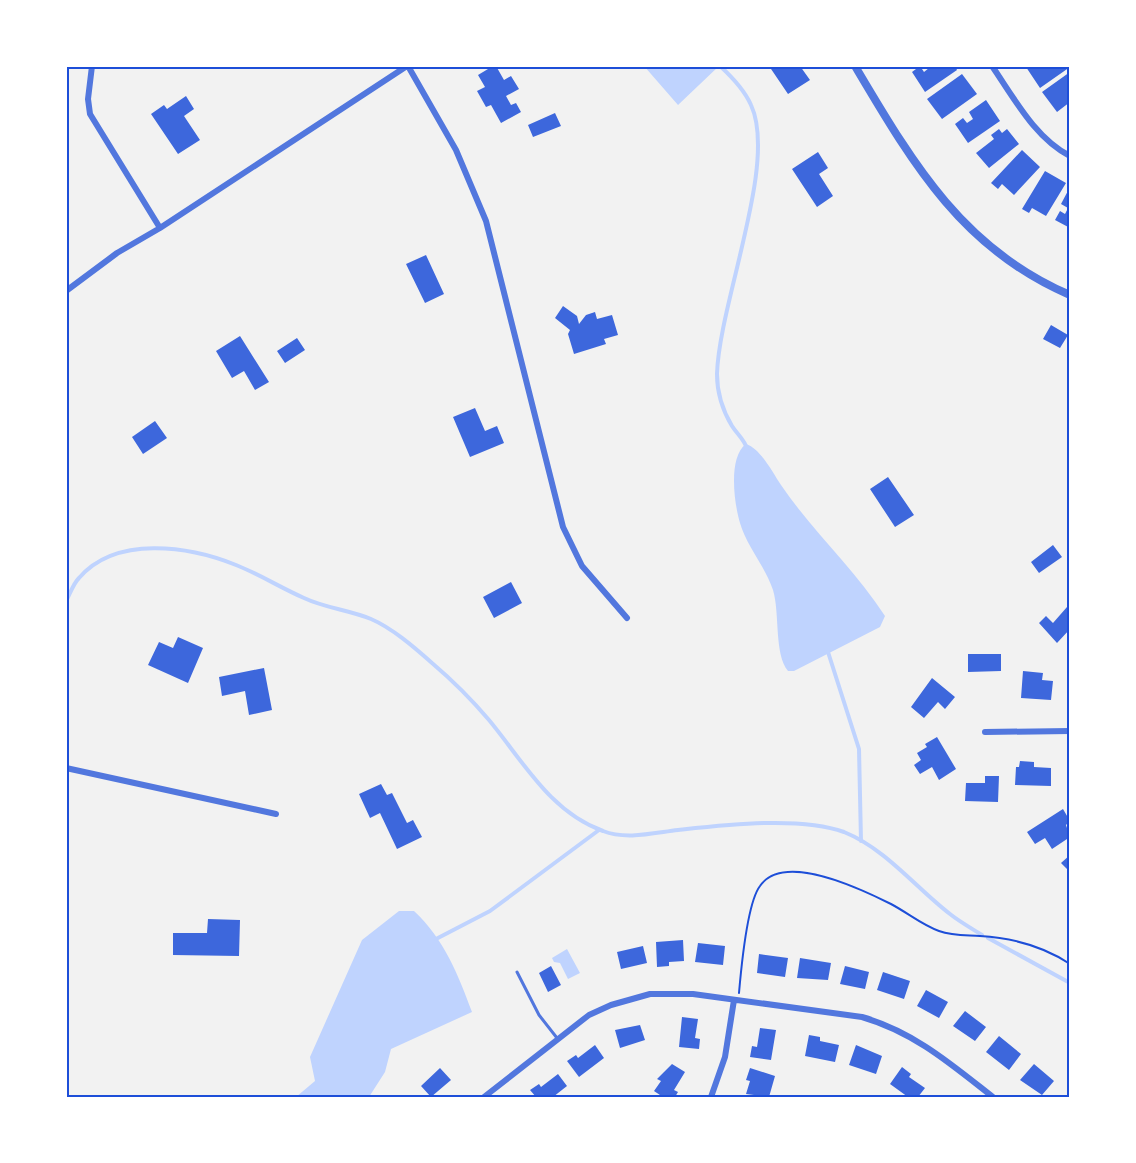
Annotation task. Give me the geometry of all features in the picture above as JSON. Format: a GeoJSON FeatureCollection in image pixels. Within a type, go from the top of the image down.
{"type":"FeatureCollection","features":[{"type":"Feature","properties":{"kind":"street"},"geometry":{"type":"LineString","coordinates":[[92,66],[88,99],[90,114],[160,228]]}},
{"type":"Feature","properties":{"kind":"street"},"geometry":{"type":"LineString","coordinates":[[66,291],[117,253],[160,228],[407,66],[456,150],[486,221],[563,527],[582,566],[627,618]]}},
{"type":"Feature","properties":{"kind":"street"},"geometry":{"type":"LineString","coordinates":[[855,66],[922,174],[957,216],[999,255],[1070,295]]}},
{"type":"Feature","properties":{"kind":"street"},"geometry":{"type":"LineString","coordinates":[[992,66],[1040,133],[1070,156]]}},
{"type":"Feature","properties":{"kind":"street"},"geometry":{"type":"LineString","coordinates":[[985,732],[1070,731]]}},
{"type":"Feature","properties":{"kind":"street"},"geometry":{"type":"LineString","coordinates":[[66,768],[276,814]]}},
{"type":"Feature","properties":{"kind":"street"},"geometry":{"type":"LineString","coordinates":[[484,1097],[557,1038],[600,1010],[650,994],[693,994],[876,1021],[924,1044],[993,1097]]}},
{"type":"Feature","properties":{"kind":"street"},"geometry":{"type":"LineString","coordinates":[[711,1097],[725,1057],[734,1000]]}},
{"type":"Feature","properties":{"kind":"lane"},"geometry":{"type":"LineString","coordinates":[[517,972],[539,1015],[557,1038]]}},
{"type":"Feature","properties":{"kind":"path"},"geometry":{"type":"LineString","coordinates":[[734,1000],[739,993],[744,949],[758,888],[765,880],[781,874],[820,874],[892,904],[939,931],[954,935],[1006,939],[1033,945],[1049,950],[1070,964]]}},
{"type":"Feature","properties":{"kind":"water"},"geometry":{"type":"Polygon","coordinates":[[[644,66],[719,66],[678,105],[644,66]]]}},
{"type":"Feature","properties":{"kind":"water"},"geometry":{"type":"Polygon","coordinates":[[[746,444],[757,451],[806,519],[860,582],[885,616],[880,627],[794,671],[788,671],[781,654],[773,590],[743,532],[738,514],[735,469],[740,450],[746,444]]]}},
{"type":"Feature","properties":{"kind":"water"},"geometry":{"type":"Polygon","coordinates":[[[399,911],[414,911],[434,933],[455,971],[472,1012],[391,1049],[385,1072],[369,1097],[296,1097],[315,1081],[310,1057],[362,940],[399,911]]]}},
{"type":"Feature","properties":{"kind":"water"},"geometry":{"type":"Polygon","coordinates":[[[567,949],[580,973],[568,979],[560,963],[554,962],[552,958],[567,949]]]}},
{"type":"Feature","properties":{"kind":"building"},"geometry":{"type":"Polygon","coordinates":[[[496,66],[504,80],[511,76],[519,89],[506,96],[511,105],[516,103],[521,112],[501,123],[491,105],[486,107],[477,91],[485,87],[478,75],[496,66]]]}},
{"type":"Feature","properties":{"kind":"building"},"geometry":{"type":"Polygon","coordinates":[[[769,66],[800,66],[810,80],[788,94],[769,66]]]}},
{"type":"Feature","properties":{"kind":"building"},"geometry":{"type":"Polygon","coordinates":[[[920,66],[924,72],[929,68],[928,66],[955,66],[957,70],[925,92],[912,72],[920,66]]]}},
{"type":"Feature","properties":{"kind":"building"},"geometry":{"type":"Polygon","coordinates":[[[1026,67],[1070,67],[1040,88],[1026,67]]]}},
{"type":"Feature","properties":{"kind":"building"},"geometry":{"type":"Polygon","coordinates":[[[1070,72],[1070,102],[1057,112],[1042,92],[1070,72]]]}},
{"type":"Feature","properties":{"kind":"building"},"geometry":{"type":"Polygon","coordinates":[[[962,74],[977,94],[942,119],[927,99],[962,74]]]}},
{"type":"Feature","properties":{"kind":"building"},"geometry":{"type":"Polygon","coordinates":[[[186,96],[194,109],[184,116],[200,140],[178,154],[151,114],[164,105],[167,109],[186,96]]]}},
{"type":"Feature","properties":{"kind":"building"},"geometry":{"type":"Polygon","coordinates":[[[986,100],[1000,121],[968,143],[955,124],[963,118],[967,123],[973,119],[969,112],[986,100]]]}},
{"type":"Feature","properties":{"kind":"building"},"geometry":{"type":"Polygon","coordinates":[[[555,113],[561,126],[533,137],[528,125],[555,113]]]}},
{"type":"Feature","properties":{"kind":"building"},"geometry":{"type":"Polygon","coordinates":[[[999,129],[1002,133],[1007,129],[1019,144],[989,168],[976,153],[994,139],[991,135],[999,129]]]}},
{"type":"Feature","properties":{"kind":"building"},"geometry":{"type":"Polygon","coordinates":[[[1022,150],[1040,167],[1014,195],[1002,184],[998,189],[991,183],[1022,150]]]}},
{"type":"Feature","properties":{"kind":"building"},"geometry":{"type":"Polygon","coordinates":[[[818,152],[828,168],[819,174],[833,196],[817,207],[792,169],[818,152]]]}},
{"type":"Feature","properties":{"kind":"building"},"geometry":{"type":"Polygon","coordinates":[[[1045,171],[1066,183],[1046,216],[1032,208],[1029,213],[1022,209],[1045,171]]]}},
{"type":"Feature","properties":{"kind":"building"},"geometry":{"type":"Polygon","coordinates":[[[1070,187],[1070,228],[1055,220],[1060,211],[1065,214],[1068,208],[1061,204],[1070,187]]]}},
{"type":"Feature","properties":{"kind":"building"},"geometry":{"type":"Polygon","coordinates":[[[426,255],[444,294],[425,303],[406,264],[426,255]]]}},
{"type":"Feature","properties":{"kind":"building"},"geometry":{"type":"Polygon","coordinates":[[[563,306],[577,316],[579,324],[586,315],[595,312],[597,319],[612,315],[618,335],[604,339],[606,344],[574,354],[568,334],[570,330],[555,318],[563,306]]]}},
{"type":"Feature","properties":{"kind":"building"},"geometry":{"type":"Polygon","coordinates":[[[1051,325],[1068,335],[1060,348],[1043,339],[1051,325]]]}},
{"type":"Feature","properties":{"kind":"building"},"geometry":{"type":"Polygon","coordinates":[[[240,336],[269,382],[255,390],[244,371],[232,378],[216,351],[240,336]]]}},
{"type":"Feature","properties":{"kind":"building"},"geometry":{"type":"Polygon","coordinates":[[[297,338],[305,350],[285,363],[277,351],[297,338]]]}},
{"type":"Feature","properties":{"kind":"building"},"geometry":{"type":"Polygon","coordinates":[[[475,408],[485,431],[497,426],[504,443],[470,457],[453,417],[475,408]]]}},
{"type":"Feature","properties":{"kind":"building"},"geometry":{"type":"Polygon","coordinates":[[[155,421],[167,438],[143,454],[132,437],[155,421]]]}},
{"type":"Feature","properties":{"kind":"building"},"geometry":{"type":"Polygon","coordinates":[[[888,477],[914,515],[895,527],[870,489],[888,477]]]}},
{"type":"Feature","properties":{"kind":"building"},"geometry":{"type":"Polygon","coordinates":[[[1053,545],[1062,557],[1039,573],[1031,562],[1053,545]]]}},
{"type":"Feature","properties":{"kind":"building"},"geometry":{"type":"Polygon","coordinates":[[[511,582],[522,603],[494,618],[483,597],[511,582]]]}},
{"type":"Feature","properties":{"kind":"building"},"geometry":{"type":"Polygon","coordinates":[[[1067,607],[1070,610],[1070,629],[1057,643],[1039,623],[1046,616],[1053,623],[1067,607]]]}},
{"type":"Feature","properties":{"kind":"building"},"geometry":{"type":"Polygon","coordinates":[[[178,637],[203,648],[188,683],[148,665],[159,642],[173,648],[178,637]]]}},
{"type":"Feature","properties":{"kind":"building"},"geometry":{"type":"Polygon","coordinates":[[[968,654],[1001,654],[1001,671],[968,672],[968,654]]]}},
{"type":"Feature","properties":{"kind":"building"},"geometry":{"type":"Polygon","coordinates":[[[264,668],[272,710],[249,715],[245,691],[222,696],[219,677],[264,668]]]}},
{"type":"Feature","properties":{"kind":"building"},"geometry":{"type":"Polygon","coordinates":[[[1023,671],[1043,673],[1042,680],[1053,681],[1051,700],[1021,698],[1023,671]]]}},
{"type":"Feature","properties":{"kind":"building"},"geometry":{"type":"Polygon","coordinates":[[[932,678],[955,697],[945,709],[938,702],[924,718],[911,707],[932,678]]]}},
{"type":"Feature","properties":{"kind":"building"},"geometry":{"type":"Polygon","coordinates":[[[937,737],[956,769],[939,780],[932,767],[920,774],[914,765],[921,760],[917,753],[927,747],[925,744],[937,737]]]}},
{"type":"Feature","properties":{"kind":"building"},"geometry":{"type":"Polygon","coordinates":[[[1020,761],[1034,762],[1034,767],[1051,768],[1051,786],[1015,785],[1016,767],[1019,767],[1020,761]]]}},
{"type":"Feature","properties":{"kind":"building"},"geometry":{"type":"Polygon","coordinates":[[[985,776],[999,776],[998,802],[965,801],[966,783],[985,783],[985,776]]]}},
{"type":"Feature","properties":{"kind":"building"},"geometry":{"type":"Polygon","coordinates":[[[381,784],[387,795],[392,793],[407,823],[413,820],[422,837],[397,849],[380,813],[370,818],[359,794],[381,784]]]}},
{"type":"Feature","properties":{"kind":"building"},"geometry":{"type":"Polygon","coordinates":[[[1063,809],[1070,821],[1066,825],[1070,837],[1052,849],[1045,838],[1035,844],[1027,832],[1063,809]]]}},
{"type":"Feature","properties":{"kind":"building"},"geometry":{"type":"Polygon","coordinates":[[[1070,855],[1070,872],[1061,863],[1070,855]]]}},
{"type":"Feature","properties":{"kind":"building"},"geometry":{"type":"Polygon","coordinates":[[[208,919],[240,920],[239,956],[173,955],[173,933],[207,933],[208,919]]]}},
{"type":"Feature","properties":{"kind":"building"},"geometry":{"type":"Polygon","coordinates":[[[683,940],[684,961],[669,962],[669,966],[657,967],[656,942],[683,940]]]}},
{"type":"Feature","properties":{"kind":"building"},"geometry":{"type":"Polygon","coordinates":[[[698,943],[725,946],[723,965],[695,962],[698,943]]]}},
{"type":"Feature","properties":{"kind":"building"},"geometry":{"type":"Polygon","coordinates":[[[643,946],[647,963],[621,969],[617,952],[643,946]]]}},
{"type":"Feature","properties":{"kind":"building"},"geometry":{"type":"Polygon","coordinates":[[[759,954],[788,958],[785,977],[757,973],[759,954]]]}},
{"type":"Feature","properties":{"kind":"building"},"geometry":{"type":"Polygon","coordinates":[[[800,958],[831,963],[828,980],[797,978],[800,958]]]}},
{"type":"Feature","properties":{"kind":"building"},"geometry":{"type":"Polygon","coordinates":[[[551,966],[561,985],[548,992],[539,973],[551,966]]]}},
{"type":"Feature","properties":{"kind":"building"},"geometry":{"type":"Polygon","coordinates":[[[845,966],[869,972],[865,989],[840,984],[845,966]]]}},
{"type":"Feature","properties":{"kind":"building"},"geometry":{"type":"Polygon","coordinates":[[[883,972],[910,981],[904,999],[877,990],[883,972]]]}},
{"type":"Feature","properties":{"kind":"building"},"geometry":{"type":"Polygon","coordinates":[[[926,990],[948,1002],[939,1018],[917,1006],[926,990]]]}},
{"type":"Feature","properties":{"kind":"building"},"geometry":{"type":"Polygon","coordinates":[[[965,1011],[986,1027],[975,1041],[953,1026],[965,1011]]]}},
{"type":"Feature","properties":{"kind":"building"},"geometry":{"type":"Polygon","coordinates":[[[682,1017],[698,1019],[695,1038],[700,1039],[699,1049],[679,1047],[682,1017]]]}},
{"type":"Feature","properties":{"kind":"building"},"geometry":{"type":"Polygon","coordinates":[[[640,1025],[645,1040],[620,1048],[615,1030],[640,1025]]]}},
{"type":"Feature","properties":{"kind":"building"},"geometry":{"type":"Polygon","coordinates":[[[760,1028],[776,1030],[771,1060],[750,1057],[752,1046],[757,1047],[760,1028]]]}},
{"type":"Feature","properties":{"kind":"building"},"geometry":{"type":"Polygon","coordinates":[[[809,1035],[820,1037],[820,1041],[839,1045],[835,1062],[805,1056],[809,1035]]]}},
{"type":"Feature","properties":{"kind":"building"},"geometry":{"type":"Polygon","coordinates":[[[999,1036],[1021,1054],[1009,1070],[986,1052],[999,1036]]]}},
{"type":"Feature","properties":{"kind":"building"},"geometry":{"type":"Polygon","coordinates":[[[595,1045],[604,1058],[579,1077],[567,1061],[576,1055],[578,1058],[595,1045]]]}},
{"type":"Feature","properties":{"kind":"building"},"geometry":{"type":"Polygon","coordinates":[[[856,1045],[882,1056],[876,1074],[849,1065],[856,1045]]]}},
{"type":"Feature","properties":{"kind":"building"},"geometry":{"type":"Polygon","coordinates":[[[672,1064],[685,1072],[674,1090],[678,1092],[675,1097],[663,1097],[654,1091],[661,1081],[657,1079],[672,1064]]]}},
{"type":"Feature","properties":{"kind":"building"},"geometry":{"type":"Polygon","coordinates":[[[1034,1064],[1054,1081],[1042,1095],[1020,1080],[1034,1064]]]}},
{"type":"Feature","properties":{"kind":"building"},"geometry":{"type":"Polygon","coordinates":[[[902,1067],[911,1074],[909,1077],[925,1088],[918,1097],[908,1097],[890,1084],[902,1067]]]}},
{"type":"Feature","properties":{"kind":"building"},"geometry":{"type":"Polygon","coordinates":[[[440,1068],[451,1080],[431,1097],[421,1086],[440,1068]]]}},
{"type":"Feature","properties":{"kind":"building"},"geometry":{"type":"Polygon","coordinates":[[[750,1068],[775,1076],[769,1097],[746,1094],[750,1081],[746,1080],[750,1068]]]}},
{"type":"Feature","properties":{"kind":"building"},"geometry":{"type":"Polygon","coordinates":[[[558,1074],[567,1086],[553,1097],[536,1097],[530,1090],[539,1084],[541,1087],[558,1074]]]}},
{"type":"Feature","properties":{"kind":"waterway"},"geometry":{"type":"LineString","coordinates":[[720,66],[748,99],[757,130],[757,162],[753,197],[720,344],[717,374],[723,408],[747,449]]}},
{"type":"Feature","properties":{"kind":"waterway"},"geometry":{"type":"LineString","coordinates":[[66,601],[77,580],[94,564],[113,555],[154,548],[175,549],[217,558],[312,601],[371,619],[403,638],[476,705],[539,784],[568,811],[584,822],[603,831],[621,835],[762,823],[806,824],[844,832],[887,858],[950,914],[982,935]]}},
{"type":"Feature","properties":{"kind":"waterway"},"geometry":{"type":"LineString","coordinates":[[828,652],[859,749],[861,841]]}},
{"type":"Feature","properties":{"kind":"waterway"},"geometry":{"type":"LineString","coordinates":[[436,939],[490,911],[599,830]]}},
{"type":"Feature","properties":{"kind":"waterway"},"geometry":{"type":"LineString","coordinates":[[988,938],[1070,983]]}}]}
